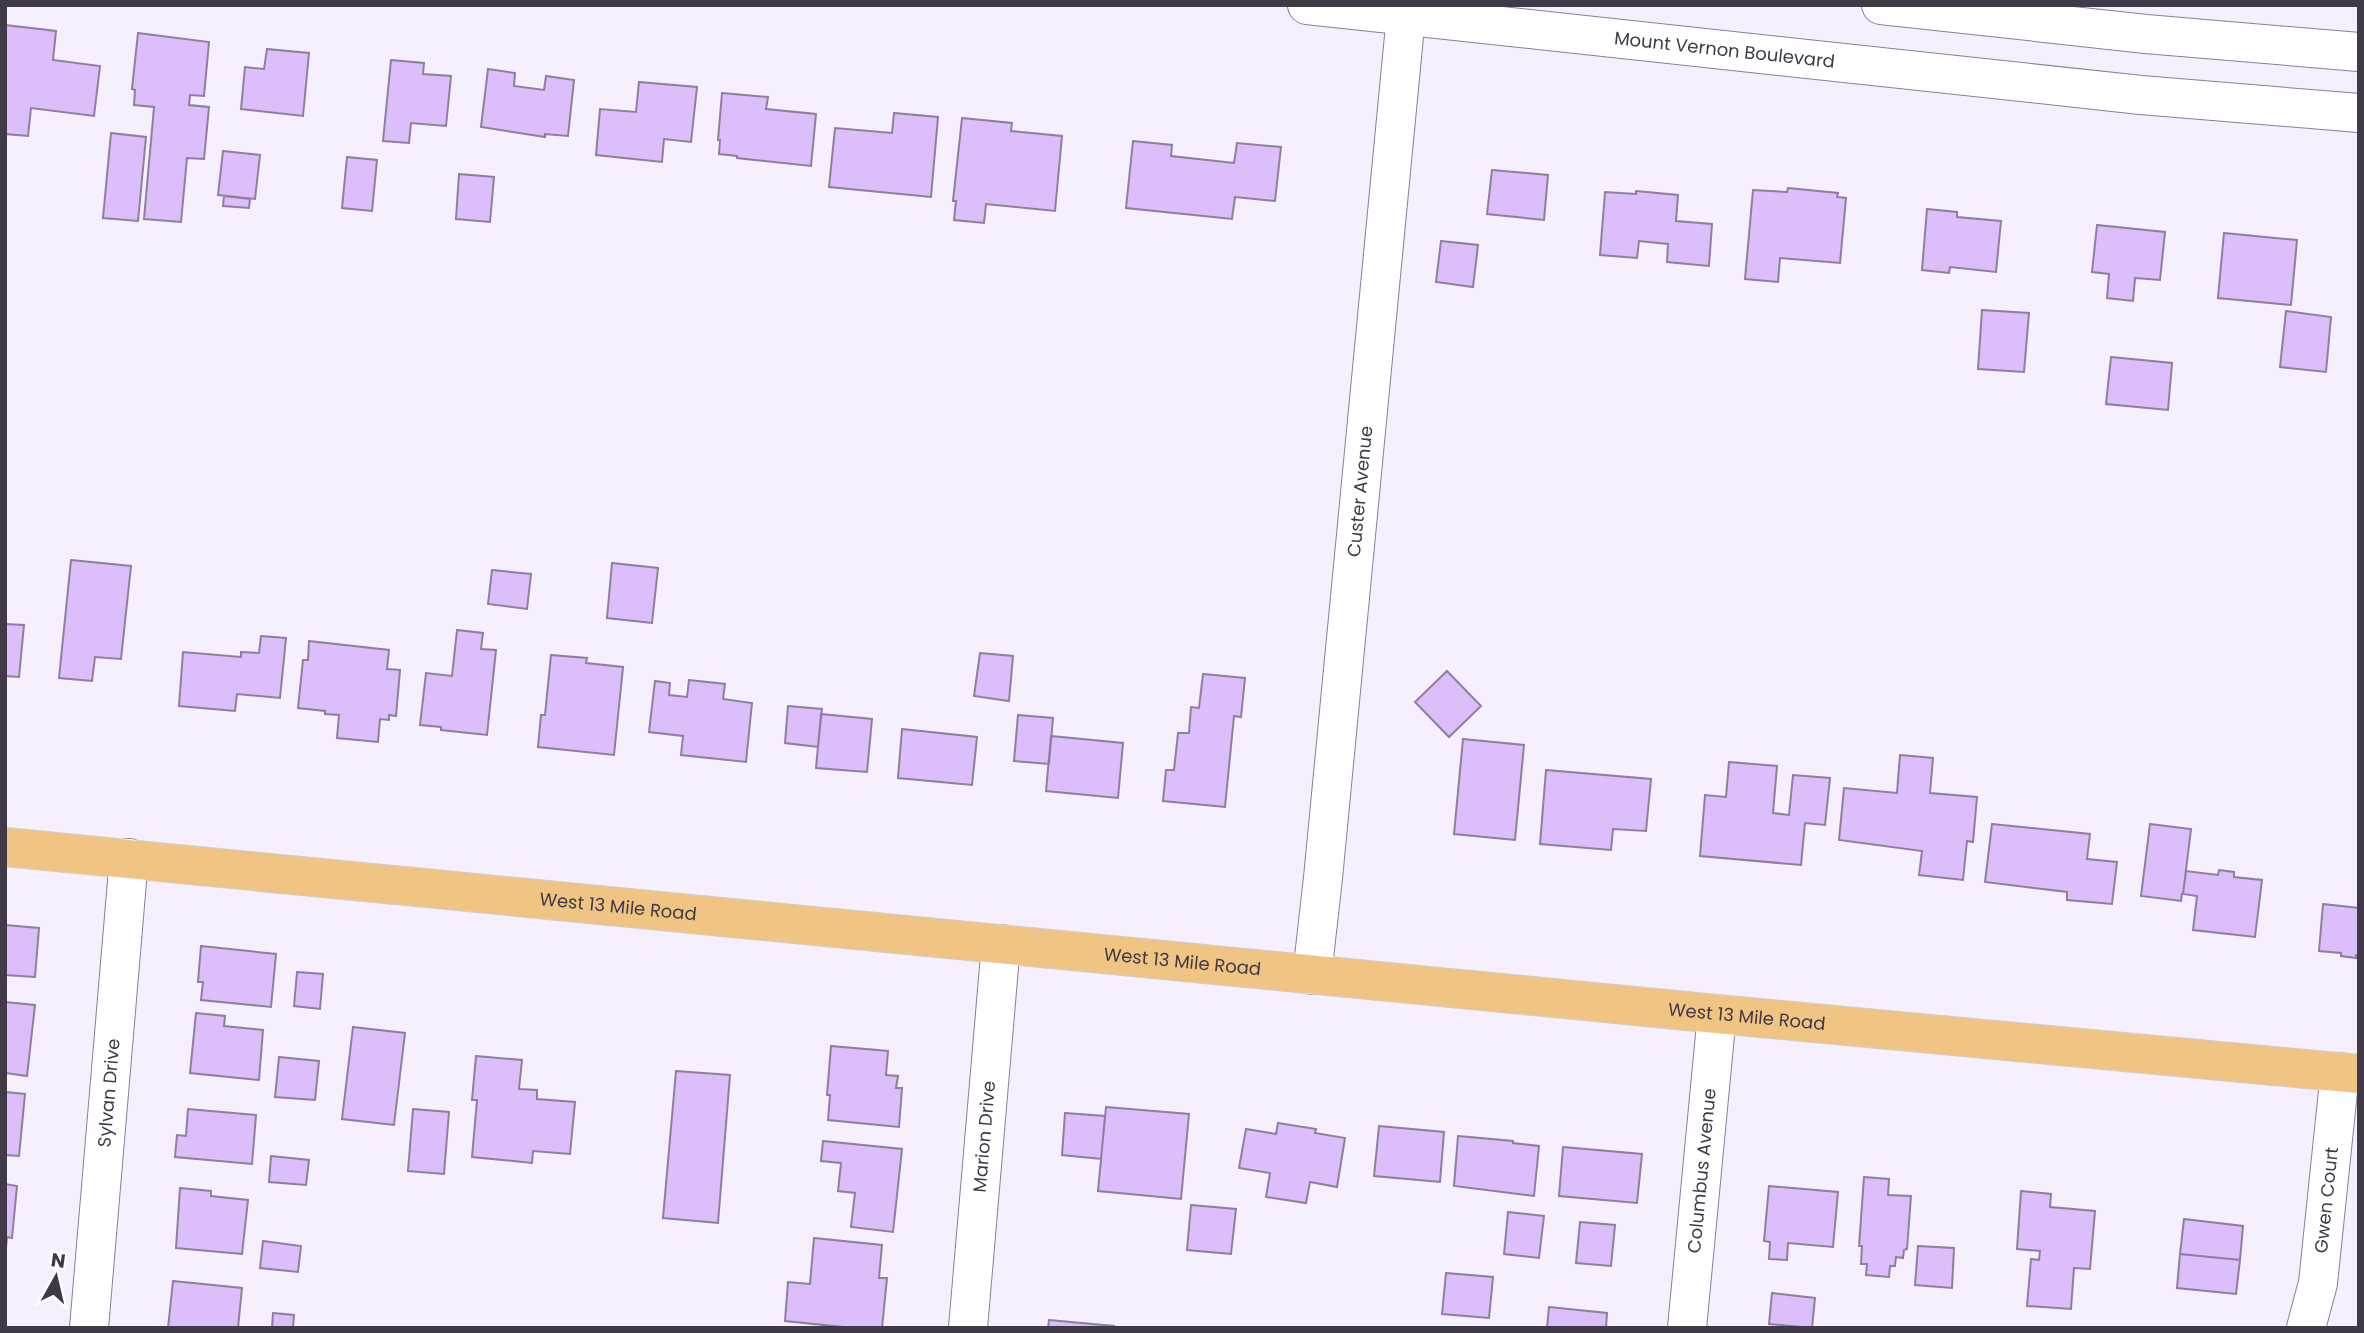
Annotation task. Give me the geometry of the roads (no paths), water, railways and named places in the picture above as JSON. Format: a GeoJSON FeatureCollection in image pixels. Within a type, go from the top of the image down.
{"type":"FeatureCollection","features":[{"type":"Feature","properties":{"kind":"main road","name":"West 13 Mile Road"},"geometry":{"type":"LineString","coordinates":[[5,847],[2350,1073]]}},
{"type":"Feature","properties":{"kind":"street","name":"Mount Vernon Boulevard"},"geometry":{"type":"LineString","coordinates":[[1307,5],[1406,10],[2141,95],[2359,113]]}},
{"type":"Feature","properties":{"kind":"street"},"geometry":{"type":"LineString","coordinates":[[1881,5],[2146,34],[2359,52]]}},
{"type":"Feature","properties":{"kind":"street","name":"Custer Avenue"},"geometry":{"type":"LineString","coordinates":[[1312,975],[1406,10]]}},
{"type":"Feature","properties":{"kind":"street"},"geometry":{"type":"LineString","coordinates":[[2141,95],[2146,34]]}},
{"type":"Feature","properties":{"kind":"street","name":"Sylvan Drive"},"geometry":{"type":"LineString","coordinates":[[89,1328],[129,858]]}},
{"type":"Feature","properties":{"kind":"street","name":"Marion Drive"},"geometry":{"type":"LineString","coordinates":[[968,1328],[1001,944]]}},
{"type":"Feature","properties":{"kind":"street","name":"Columbus Avenue"},"geometry":{"type":"LineString","coordinates":[[1687,1328],[1717,1014]]}},
{"type":"Feature","properties":{"kind":"street","name":"Gwen Court"},"geometry":{"type":"LineString","coordinates":[[2306,1328],[2318,1283],[2350,1073]]}}]}
